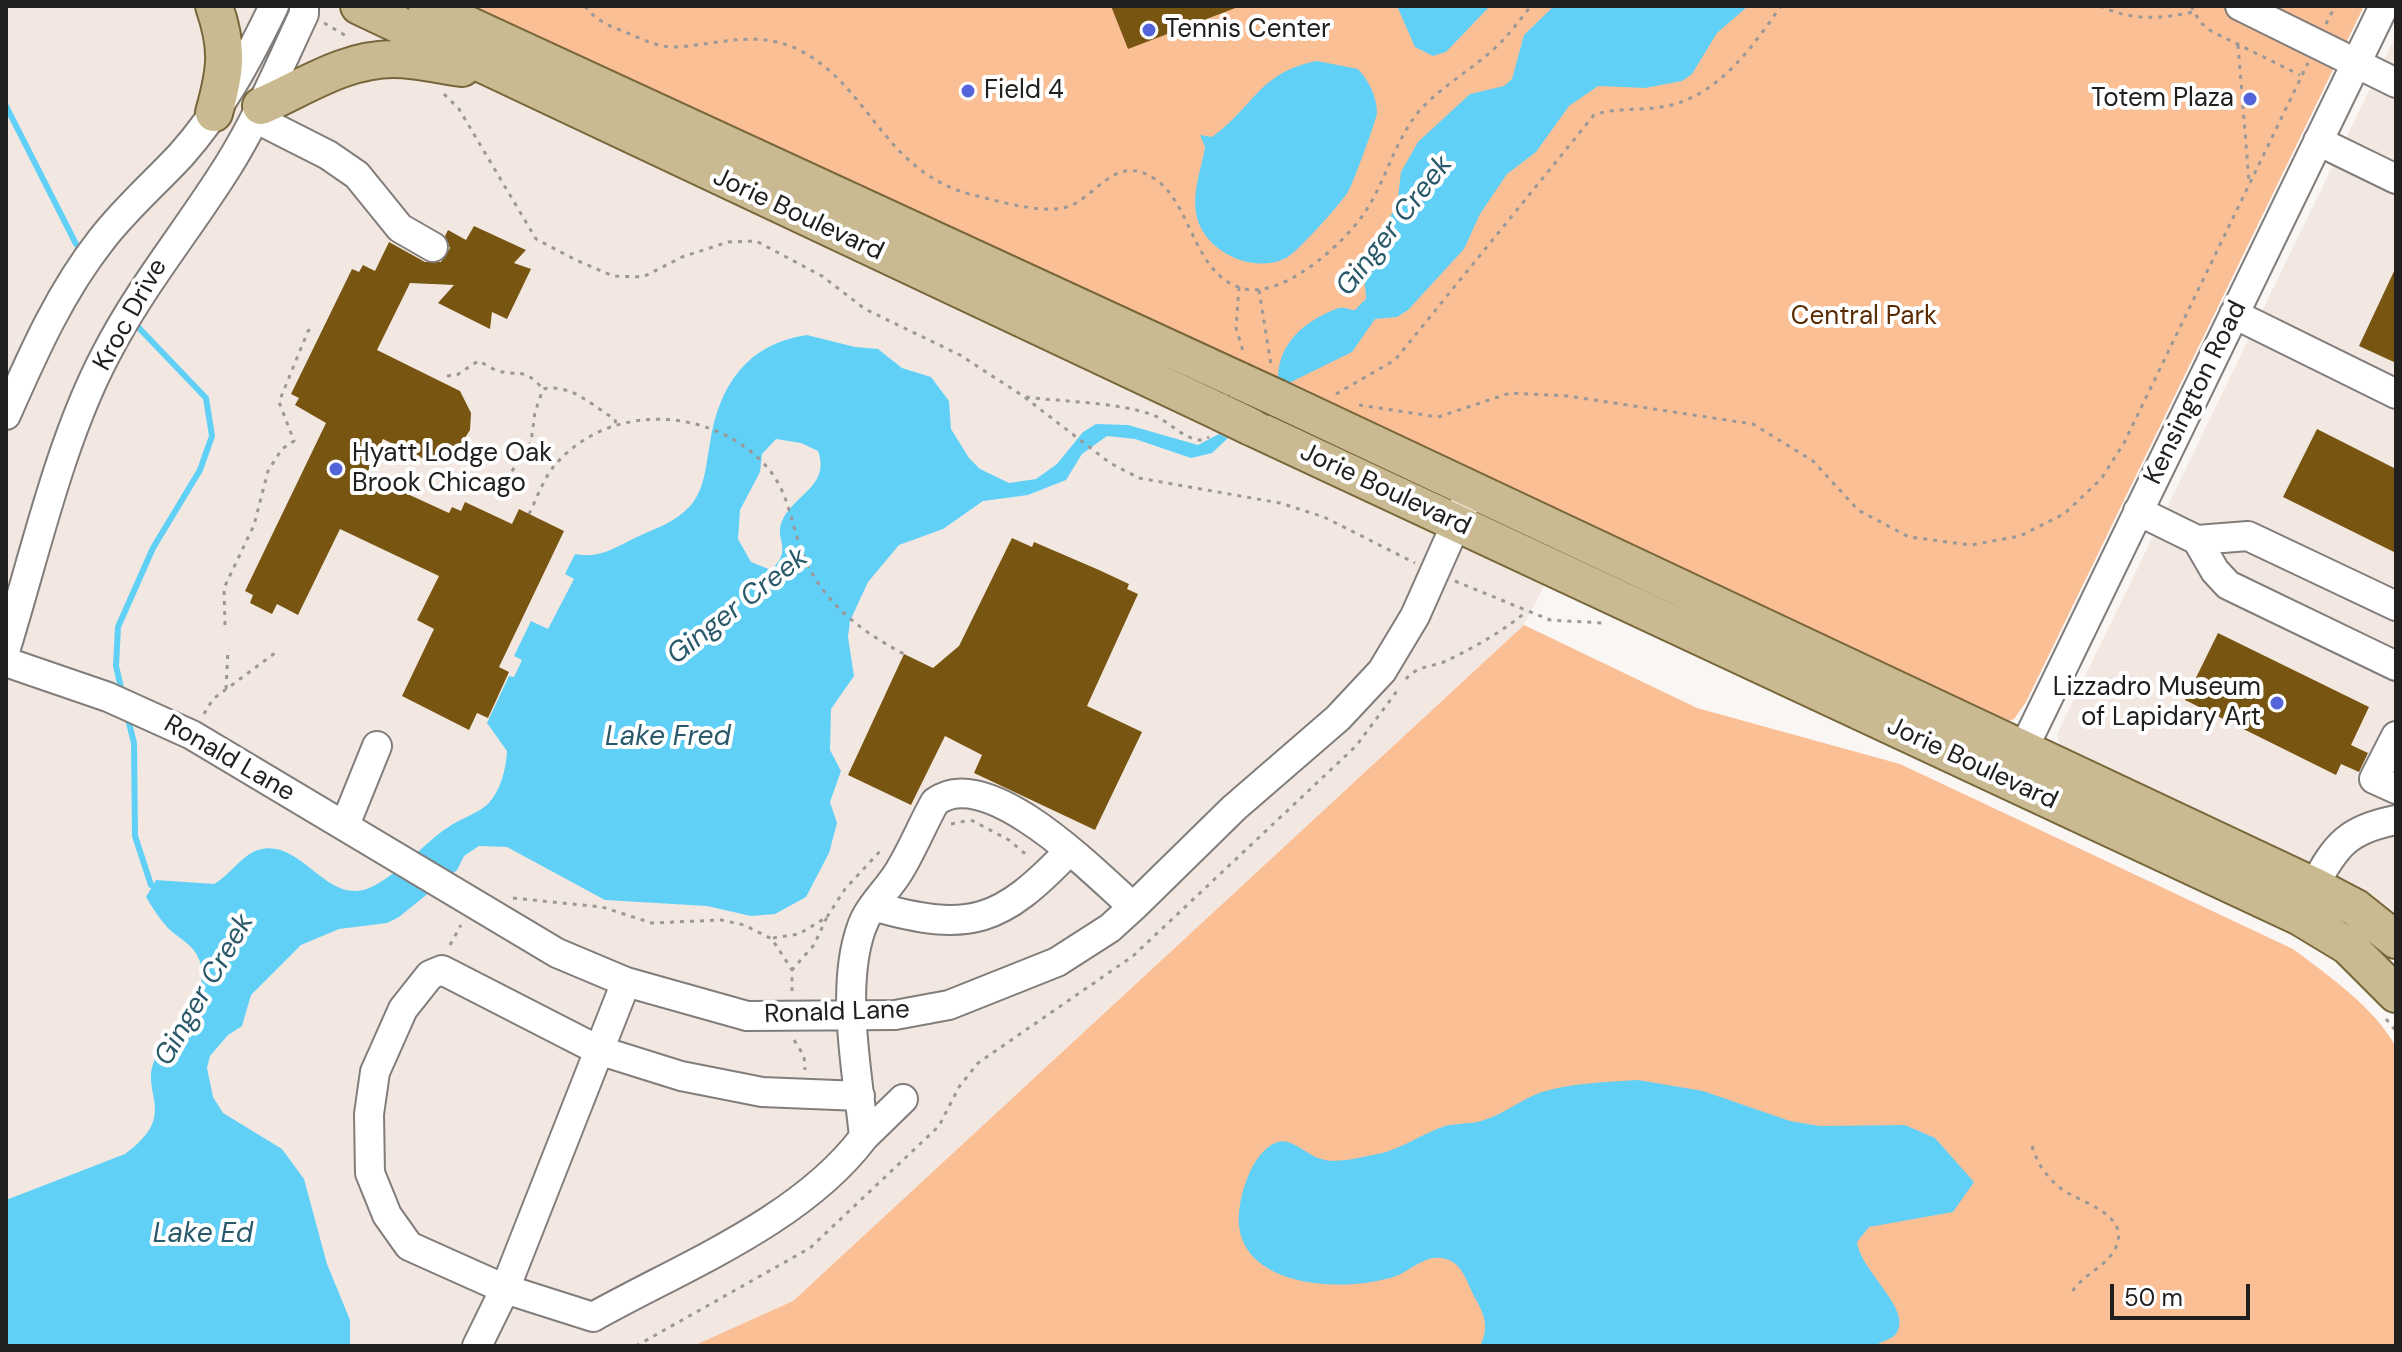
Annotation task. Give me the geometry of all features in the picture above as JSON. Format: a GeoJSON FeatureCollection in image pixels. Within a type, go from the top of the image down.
{"type":"FeatureCollection","features":[{"type":"Feature","properties":{"kind":"main road"},"geometry":{"type":"LineString","coordinates":[[214,6],[225,37],[225,61],[214,113]]}},
{"type":"Feature","properties":{"kind":"main road","name":"Jorie Boulevard"},"geometry":{"type":"LineString","coordinates":[[427,6],[1259,377],[1471,490],[2015,766],[2300,917],[2348,946],[2396,994]]}},
{"type":"Feature","properties":{"kind":"main road","name":"Jorie Boulevard"},"geometry":{"type":"LineString","coordinates":[[358,24],[496,73],[1229,424],[2015,766],[2314,886],[2356,908],[2396,940]]}},
{"type":"Feature","properties":{"kind":"main road"},"geometry":{"type":"LineString","coordinates":[[258,112],[312,80],[374,61],[396,59],[496,73]]}},
{"type":"Feature","properties":{"kind":"street"},"geometry":{"type":"LineString","coordinates":[[6,415],[15,368],[101,240],[214,113],[241,72],[274,6]]}},
{"type":"Feature","properties":{"kind":"street"},"geometry":{"type":"LineString","coordinates":[[2240,6],[2396,83]]}},
{"type":"Feature","properties":{"kind":"street","name":"Kensington Road"},"geometry":{"type":"LineString","coordinates":[[2015,766],[2384,6]]}},
{"type":"Feature","properties":{"kind":"street","name":"Kroc Drive"},"geometry":{"type":"LineString","coordinates":[[6,648],[72,436],[105,356],[161,259],[227,167],[258,112],[304,10]]}},
{"type":"Feature","properties":{"kind":"street"},"geometry":{"type":"LineString","coordinates":[[258,112],[357,175],[400,228],[433,247]]}},
{"type":"Feature","properties":{"kind":"street"},"geometry":{"type":"LineString","coordinates":[[2318,141],[2396,179]]}},
{"type":"Feature","properties":{"kind":"street"},"geometry":{"type":"LineString","coordinates":[[2234,314],[2396,394]]}},
{"type":"Feature","properties":{"kind":"street","name":"Ronald Lane"},"geometry":{"type":"LineString","coordinates":[[6,662],[108,697],[192,735],[391,852],[463,904],[557,953],[626,982],[747,1016],[895,1015],[949,1005],[999,987],[1057,962],[1110,928],[1234,808],[1338,718],[1382,671],[1415,616],[1471,490]]}},
{"type":"Feature","properties":{"kind":"street"},"geometry":{"type":"LineString","coordinates":[[2138,511],[2197,540],[2248,536],[2396,606]]}},
{"type":"Feature","properties":{"kind":"street"},"geometry":{"type":"LineString","coordinates":[[2197,540],[2215,571],[2228,585],[2396,666]]}},
{"type":"Feature","properties":{"kind":"street"},"geometry":{"type":"LineString","coordinates":[[2396,736],[2374,779],[2396,789]]}},
{"type":"Feature","properties":{"kind":"street"},"geometry":{"type":"LineString","coordinates":[[345,825],[377,746]]}},
{"type":"Feature","properties":{"kind":"street"},"geometry":{"type":"LineString","coordinates":[[864,1137],[852,1017],[860,930],[873,906],[898,873],[935,802],[944,795],[961,791],[976,794],[1032,822],[1133,907]]}},
{"type":"Feature","properties":{"kind":"street"},"geometry":{"type":"LineString","coordinates":[[2314,886],[2341,842],[2361,829],[2396,820]]}},
{"type":"Feature","properties":{"kind":"street"},"geometry":{"type":"LineString","coordinates":[[873,906],[911,917],[952,920],[994,914],[1028,893],[1069,851]]}},
{"type":"Feature","properties":{"kind":"street"},"geometry":{"type":"LineString","coordinates":[[860,1096],[762,1092],[681,1076],[598,1050],[442,970],[430,975],[403,1009],[380,1055],[369,1114],[370,1173],[387,1215],[409,1246],[505,1289],[593,1317],[796,1203],[852,1153],[903,1099]]}},
{"type":"Feature","properties":{"kind":"street"},"geometry":{"type":"LineString","coordinates":[[477,1346],[505,1289],[626,982]]}},
{"type":"Feature","properties":{"kind":"path"},"geometry":{"type":"LineString","coordinates":[[585,6],[604,24],[657,45],[676,47],[749,38],[797,49],[838,80],[898,153],[919,171],[972,195],[1062,209],[1115,174],[1129,171],[1154,178],[1168,191],[1203,253],[1239,287],[1259,290],[1278,286],[1303,271],[1353,228],[1372,200],[1402,134],[1419,112],[1494,49],[1531,6]]}},
{"type":"Feature","properties":{"kind":"path"},"geometry":{"type":"LineString","coordinates":[[1335,395],[1395,360],[1594,115],[1608,110],[1658,108],[1684,102],[1707,89],[1732,68],[1781,6]]}},
{"type":"Feature","properties":{"kind":"path"},"geometry":{"type":"LineString","coordinates":[[2100,6],[2120,16],[2158,20],[2193,12]]}},
{"type":"Feature","properties":{"kind":"path"},"geometry":{"type":"LineString","coordinates":[[2191,6],[2211,31],[2301,76]]}},
{"type":"Feature","properties":{"kind":"path"},"geometry":{"type":"LineString","coordinates":[[1353,404],[1438,417],[1510,393],[1753,424],[1813,461],[1858,510],[1909,537],[1971,545],[2020,536],[2064,514],[2101,479],[2124,443],[2335,6]]}},
{"type":"Feature","properties":{"kind":"path"},"geometry":{"type":"LineString","coordinates":[[304,10],[358,24]]}},
{"type":"Feature","properties":{"kind":"path"},"geometry":{"type":"LineString","coordinates":[[2238,45],[2249,184]]}},
{"type":"Feature","properties":{"kind":"path"},"geometry":{"type":"LineString","coordinates":[[435,87],[459,109],[539,242],[613,276],[643,277],[682,257],[728,242],[756,241],[822,276],[865,309],[960,355],[1023,396],[1094,451],[1139,478],[1280,503],[1324,517],[1435,572],[1527,611],[1501,633],[1442,663],[1412,671],[1356,746],[1133,956],[978,1063],[959,1087],[939,1126],[810,1248],[636,1346]]}},
{"type":"Feature","properties":{"kind":"path"},"geometry":{"type":"LineString","coordinates":[[1239,287],[1236,328],[1259,377]]}},
{"type":"Feature","properties":{"kind":"path"},"geometry":{"type":"LineString","coordinates":[[1259,290],[1259,377]]}},
{"type":"Feature","properties":{"kind":"path"},"geometry":{"type":"LineString","coordinates":[[225,625],[224,588],[254,525],[268,471],[282,449],[294,441],[279,402],[308,331],[314,326]]}},
{"type":"Feature","properties":{"kind":"path"},"geometry":{"type":"LineString","coordinates":[[447,376],[457,375],[470,363],[478,361],[498,372],[519,371],[543,389],[567,388],[595,409],[615,419],[616,426]]}},
{"type":"Feature","properties":{"kind":"path"},"geometry":{"type":"LineString","coordinates":[[501,488],[531,442],[535,412],[543,389]]}},
{"type":"Feature","properties":{"kind":"path"},"geometry":{"type":"LineString","coordinates":[[1023,396],[1142,411],[1198,441],[1229,424]]}},
{"type":"Feature","properties":{"kind":"path"},"geometry":{"type":"LineString","coordinates":[[529,514],[551,470],[579,445],[616,426],[656,418],[708,426],[730,436],[765,465],[789,505],[806,564],[835,608],[854,624],[904,654]]}},
{"type":"Feature","properties":{"kind":"path"},"geometry":{"type":"LineString","coordinates":[[226,689],[228,649]]}},
{"type":"Feature","properties":{"kind":"path"},"geometry":{"type":"LineString","coordinates":[[192,735],[213,699],[279,650]]}},
{"type":"Feature","properties":{"kind":"path"},"geometry":{"type":"LineString","coordinates":[[976,794],[970,820],[1009,840],[1033,860]]}},
{"type":"Feature","properties":{"kind":"path"},"geometry":{"type":"LineString","coordinates":[[792,970],[814,945],[845,889],[891,839]]}},
{"type":"Feature","properties":{"kind":"path"},"geometry":{"type":"LineString","coordinates":[[509,897],[602,907],[652,923],[721,920],[744,925],[772,939],[792,970],[792,1002]]}},
{"type":"Feature","properties":{"kind":"path"},"geometry":{"type":"LineString","coordinates":[[450,945],[463,904]]}},
{"type":"Feature","properties":{"kind":"path"},"geometry":{"type":"LineString","coordinates":[[772,939],[799,934],[827,917]]}},
{"type":"Feature","properties":{"kind":"path"},"geometry":{"type":"LineString","coordinates":[[791,1029],[804,1056],[805,1072]]}},
{"type":"Feature","properties":{"kind":"path"},"geometry":{"type":"LineString","coordinates":[[2032,1146],[2044,1173],[2060,1188],[2107,1215],[2118,1234],[2114,1252],[2080,1280],[2072,1292]]}},
{"type":"Feature","properties":{"kind":"shaded area"},"geometry":{"type":"Polygon","coordinates":[[[6,6],[332,6],[1547,580],[1524,625],[793,1301],[693,1346],[6,1346],[6,6]]]}},
{"type":"Feature","properties":{"kind":"shaded area"},"geometry":{"type":"Polygon","coordinates":[[[2396,35],[2396,925],[2062,753],[2057,734],[2396,35]]]}},
{"type":"Feature","properties":{"kind":"green space","name":"Central Park"},"geometry":{"type":"Polygon","coordinates":[[[467,6],[2364,6],[2026,702],[2014,719],[2000,724],[467,6]]]}},
{"type":"Feature","properties":{"kind":"green space"},"geometry":{"type":"Polygon","coordinates":[[[1524,625],[1697,708],[1900,764],[2293,949],[2336,981],[2376,1019],[2396,1047],[2396,1346],[693,1346],[793,1301],[1524,625]]]}},
{"type":"Feature","properties":{"kind":"water"},"geometry":{"type":"Polygon","coordinates":[[[1397,6],[1490,6],[1446,52],[1433,56],[1415,47],[1397,6]]]}},
{"type":"Feature","properties":{"kind":"water"},"geometry":{"type":"Polygon","coordinates":[[[1554,6],[1748,6],[1717,33],[1692,74],[1682,81],[1645,88],[1598,86],[1569,106],[1536,152],[1507,174],[1480,214],[1464,249],[1408,310],[1397,317],[1375,319],[1352,352],[1287,384],[1278,379],[1279,366],[1288,344],[1304,327],[1336,309],[1362,311],[1367,305],[1362,259],[1397,206],[1401,172],[1418,142],[1470,94],[1504,86],[1512,79],[1524,35],[1554,6]]]}},
{"type":"Feature","properties":{"kind":"water"},"geometry":{"type":"Polygon","coordinates":[[[1317,61],[1358,69],[1376,101],[1376,118],[1350,187],[1318,227],[1286,258],[1273,263],[1259,263],[1231,256],[1208,238],[1200,227],[1196,213],[1196,187],[1205,147],[1200,135],[1212,137],[1282,73],[1317,61]]]}},
{"type":"Feature","properties":{"kind":"water","name":"Lake Fred"},"geometry":{"type":"Polygon","coordinates":[[[807,335],[855,347],[878,349],[902,368],[931,377],[949,401],[951,429],[969,458],[980,469],[1009,483],[1036,479],[1057,464],[1083,432],[1096,424],[1128,425],[1198,445],[1219,434],[1228,438],[1212,453],[1191,458],[1135,439],[1107,436],[1082,454],[1066,480],[1028,495],[983,501],[943,529],[899,545],[868,582],[850,621],[848,637],[854,676],[831,709],[830,750],[841,771],[830,802],[837,823],[829,853],[806,897],[775,914],[751,916],[707,906],[605,900],[507,847],[479,846],[464,856],[457,870],[399,917],[387,923],[339,929],[301,945],[251,995],[242,1026],[228,1035],[210,1056],[207,1068],[213,1097],[223,1113],[282,1149],[304,1179],[327,1264],[350,1320],[350,1346],[6,1346],[6,1200],[125,1154],[142,1139],[152,1125],[155,1113],[152,1066],[162,1048],[187,1027],[197,1005],[202,978],[200,962],[191,947],[164,924],[146,897],[156,880],[214,884],[252,853],[272,848],[297,858],[332,884],[344,890],[357,891],[380,883],[437,835],[485,807],[500,785],[507,751],[487,723],[509,676],[514,677],[522,660],[514,656],[531,621],[548,629],[574,579],[565,574],[575,554],[593,555],[608,551],[672,520],[690,506],[702,485],[714,422],[729,386],[752,358],[786,340],[807,335]],[[776,439],[762,454],[760,472],[740,510],[738,539],[751,562],[771,570],[781,556],[780,526],[783,519],[816,481],[820,472],[818,451],[801,443],[776,439]]]}},
{"type":"Feature","properties":{"kind":"water"},"geometry":{"type":"Polygon","coordinates":[[[1638,1080],[1703,1091],[1790,1121],[1820,1126],[1905,1125],[1935,1138],[1974,1182],[1953,1212],[1869,1227],[1857,1242],[1860,1253],[1898,1314],[1900,1324],[1896,1334],[1874,1346],[1480,1346],[1485,1332],[1483,1314],[1463,1274],[1452,1261],[1432,1258],[1396,1276],[1373,1282],[1319,1284],[1268,1269],[1250,1253],[1240,1232],[1240,1205],[1247,1179],[1261,1154],[1275,1143],[1292,1143],[1313,1156],[1340,1161],[1387,1152],[1445,1126],[1489,1118],[1553,1089],[1638,1080]]]}},
{"type":"Feature","properties":{"kind":"building","name":"Tennis Center"},"geometry":{"type":"Polygon","coordinates":[[[1111,6],[1237,6],[1238,7],[1128,49],[1111,6]]]}},
{"type":"Feature","properties":{"kind":"building","name":"Hyatt Lodge Oak Brook Chicago"},"geometry":{"type":"Polygon","coordinates":[[[474,226],[526,250],[514,263],[531,269],[507,319],[492,312],[490,329],[438,303],[454,285],[410,283],[377,350],[460,391],[471,413],[470,430],[459,447],[440,458],[422,458],[383,439],[366,475],[449,513],[452,507],[461,511],[465,502],[512,524],[519,509],[564,531],[499,667],[509,672],[488,718],[477,713],[469,730],[402,696],[434,629],[417,620],[439,576],[340,529],[298,615],[277,604],[272,614],[250,603],[253,595],[245,591],[326,423],[295,405],[299,398],[291,394],[352,269],[359,272],[363,265],[375,271],[389,242],[425,262],[441,262],[450,248],[445,236],[448,230],[466,240],[474,226]]]}},
{"type":"Feature","properties":{"kind":"building"},"geometry":{"type":"Polygon","coordinates":[[[2396,267],[2396,363],[2359,346],[2396,267]]]}},
{"type":"Feature","properties":{"kind":"building"},"geometry":{"type":"Polygon","coordinates":[[[2317,429],[2396,469],[2396,553],[2283,497],[2317,429]]]}},
{"type":"Feature","properties":{"kind":"building"},"geometry":{"type":"Polygon","coordinates":[[[1012,538],[1032,547],[1034,542],[1099,570],[1129,584],[1127,589],[1138,594],[1087,706],[1142,732],[1095,830],[974,773],[982,755],[945,736],[911,805],[848,775],[904,654],[933,668],[959,646],[1012,538]]]}},
{"type":"Feature","properties":{"kind":"building","name":"Lizzadro Museum of Lapidary Art"},"geometry":{"type":"Polygon","coordinates":[[[2218,633],[2369,707],[2351,745],[2368,753],[2359,772],[2341,764],[2336,775],[2185,700],[2218,633]]]}},
{"type":"Feature","properties":{"kind":"waterway"},"geometry":{"type":"LineString","coordinates":[[6,106],[76,244]]}},
{"type":"Feature","properties":{"kind":"waterway","name":"Ginger Creek"},"geometry":{"type":"LineString","coordinates":[[1353,316],[1370,299]]}},
{"type":"Feature","properties":{"kind":"waterway"},"geometry":{"type":"LineString","coordinates":[[122,692],[116,666],[118,627],[153,548],[200,470],[212,436],[206,398],[138,327]]}},
{"type":"Feature","properties":{"kind":"waterway"},"geometry":{"type":"LineString","coordinates":[[127,715],[134,743],[135,836],[151,885]]}},
{"type":"Feature","properties":{"kind":"place","name":"Tennis Center"},"geometry":{"type":"Point","coordinates":[1149,30]}},
{"type":"Feature","properties":{"kind":"place","name":"Field 4"},"geometry":{"type":"Point","coordinates":[968,91]}},
{"type":"Feature","properties":{"kind":"place","name":"Totem Plaza"},"geometry":{"type":"Point","coordinates":[2250,99]}},
{"type":"Feature","properties":{"kind":"place","name":"Hyatt Lodge Oak Brook Chicago"},"geometry":{"type":"Point","coordinates":[336,469]}},
{"type":"Feature","properties":{"kind":"place","name":"Lizzadro Museum of Lapidary Art"},"geometry":{"type":"Point","coordinates":[2277,703]}},
{"type":"Feature","properties":{"kind":"water label","name":"Lake Ed"},"geometry":{"type":"Point","coordinates":[203,1235]}}]}
